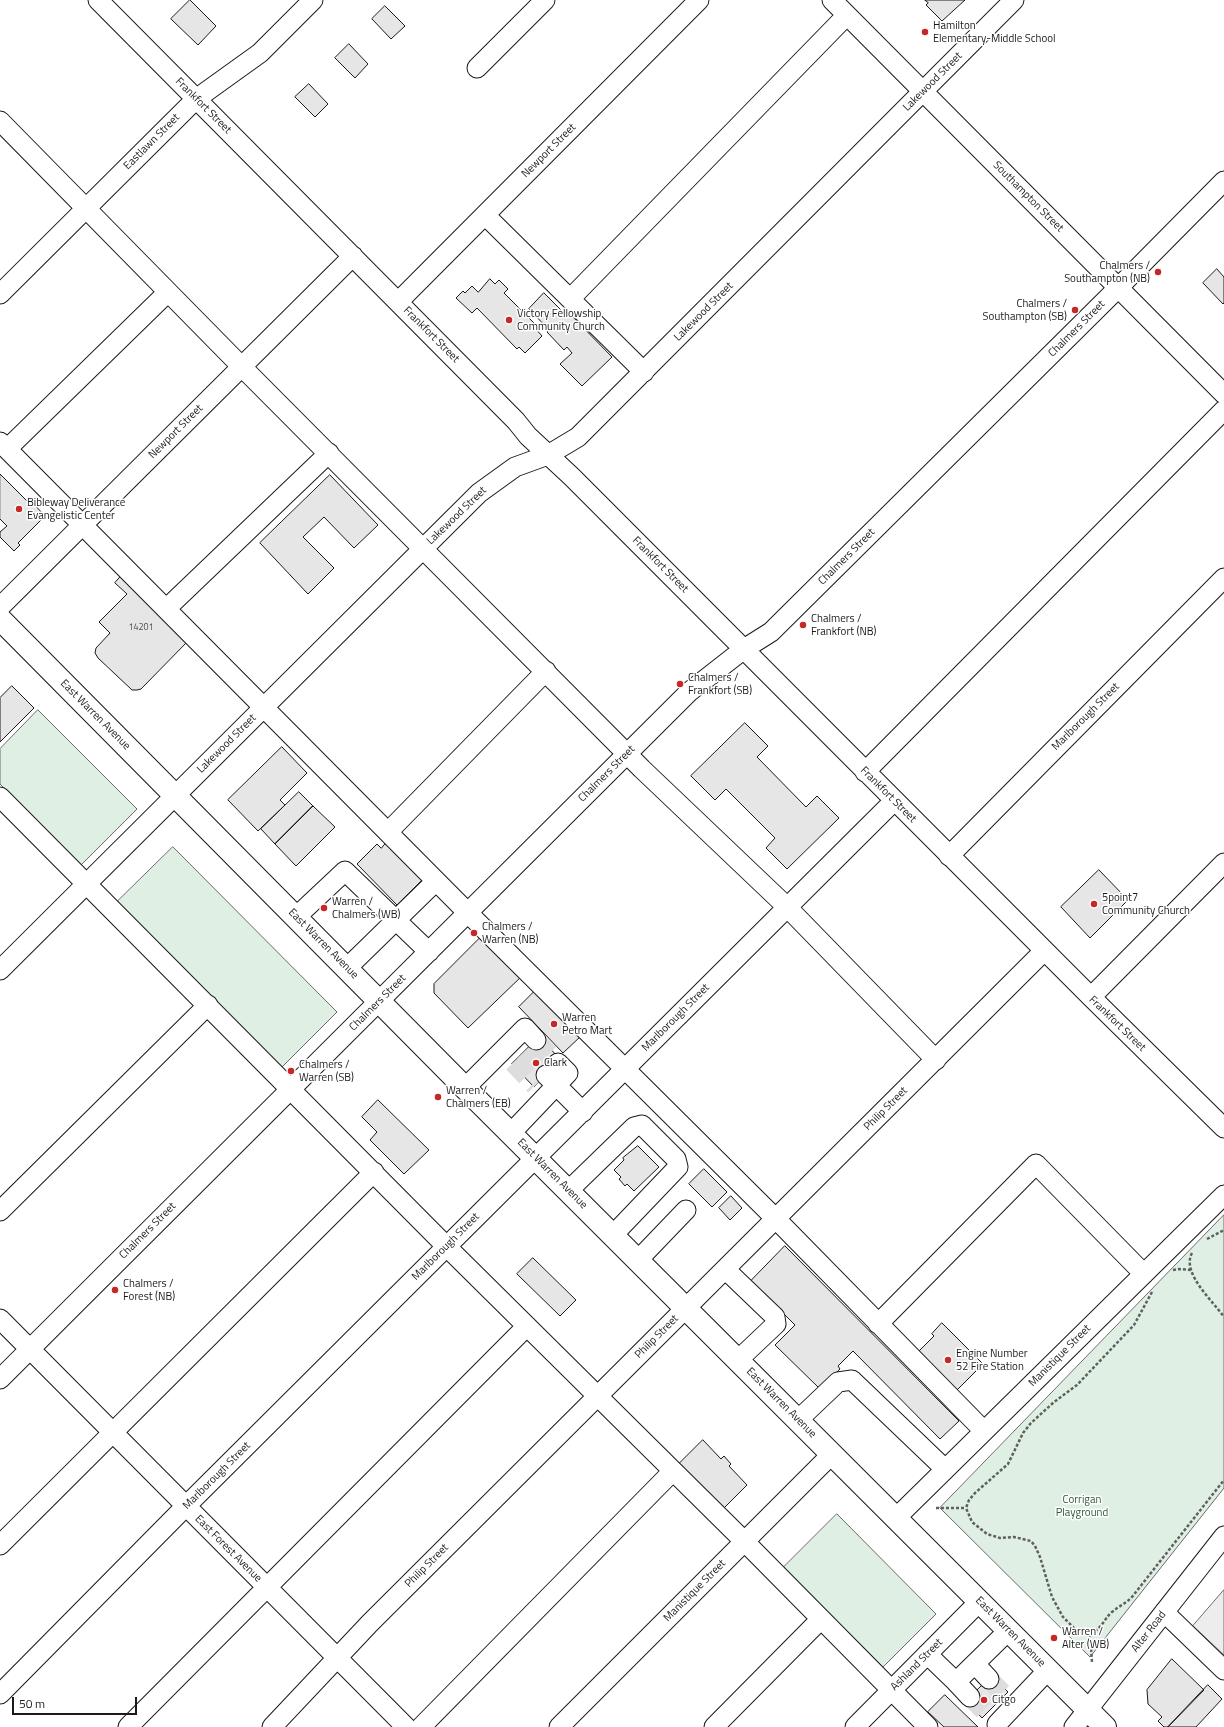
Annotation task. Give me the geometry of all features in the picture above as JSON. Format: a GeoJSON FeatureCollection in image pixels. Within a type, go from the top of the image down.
{"type":"FeatureCollection","features":[{"type":"Feature","properties":{"kind":"main road","name":"East Warren Avenue"},"geometry":{"type":"LineString","coordinates":[[0,619],[465,1088],[511,1132],[568,1191],[1105,1727]]}},
{"type":"Feature","properties":{"kind":"street","name":"Frankfort Street"},"geometry":{"type":"LineString","coordinates":[[98,0],[353,256],[548,455],[744,649],[1091,998],[1224,1128]]}},
{"type":"Feature","properties":{"kind":"street","name":"Eastlawn Street"},"geometry":{"type":"LineString","coordinates":[[0,294],[196,99],[260,53],[313,0]]}},
{"type":"Feature","properties":{"kind":"street"},"geometry":{"type":"LineString","coordinates":[[477,68],[545,0]]}},
{"type":"Feature","properties":{"kind":"street","name":"Newport Street"},"geometry":{"type":"LineString","coordinates":[[398,302],[699,0]]}},
{"type":"Feature","properties":{"kind":"street","name":"Southampton Street"},"geometry":{"type":"LineString","coordinates":[[832,0],[1224,394]]}},
{"type":"Feature","properties":{"kind":"street","name":"Lakewood Street"},"geometry":{"type":"LineString","coordinates":[[0,970],[479,493],[515,467],[548,455],[578,437],[1014,0]]}},
{"type":"Feature","properties":{"kind":"street"},"geometry":{"type":"LineString","coordinates":[[570,299],[847,15]]}},
{"type":"Feature","properties":{"kind":"street"},"geometry":{"type":"LineString","coordinates":[[4,133],[86,208],[627,754],[787,907],[936,1060]]}},
{"type":"Feature","properties":{"kind":"street","name":"Chalmers Street"},"geometry":{"type":"LineString","coordinates":[[0,1379],[689,692],[744,649],[771,632],[1224,181]]}},
{"type":"Feature","properties":{"kind":"street"},"geometry":{"type":"LineString","coordinates":[[485,215],[644,372]]}},
{"type":"Feature","properties":{"kind":"street","name":"Newport Street"},"geometry":{"type":"LineString","coordinates":[[0,607],[353,256]]}},
{"type":"Feature","properties":{"kind":"street"},"geometry":{"type":"LineString","coordinates":[[168,292],[4,446],[436,881],[776,1219],[984,1431]]}},
{"type":"Feature","properties":{"kind":"street"},"geometry":{"type":"LineString","coordinates":[[865,772],[1224,410]]}},
{"type":"Feature","properties":{"kind":"street"},"geometry":{"type":"LineString","coordinates":[[166,609],[329,453]]}},
{"type":"Feature","properties":{"kind":"street","name":"Marlborough Street"},"geometry":{"type":"LineString","coordinates":[[949,856],[1224,578]]}},
{"type":"Feature","properties":{"kind":"street"},"geometry":{"type":"LineString","coordinates":[[388,832],[546,672]]}},
{"type":"Feature","properties":{"kind":"street"},"geometry":{"type":"LineString","coordinates":[[0,797],[208,1004],[447,1247],[745,1542],[928,1727]]}},
{"type":"Feature","properties":{"kind":"street","name":"Marlborough Street"},"geometry":{"type":"LineString","coordinates":[[0,1694],[186,1506],[894,801]]}},
{"type":"Feature","properties":{"kind":"street"},"geometry":{"type":"LineString","coordinates":[[1091,998],[1224,863]]}},
{"type":"Feature","properties":{"kind":"street"},"geometry":{"type":"LineString","coordinates":[[296,917],[345,871],[395,921],[429,952]]}},
{"type":"Feature","properties":{"kind":"street"},"geometry":{"type":"LineString","coordinates":[[347,968],[436,881]]}},
{"type":"Feature","properties":{"kind":"street","name":"Philip Street"},"geometry":{"type":"LineString","coordinates":[[272,1727],[370,1623],[1044,951]]}},
{"type":"Feature","properties":{"kind":"street"},"geometry":{"type":"LineString","coordinates":[[0,1211],[208,1004]]}},
{"type":"Feature","properties":{"kind":"street"},"geometry":{"type":"LineString","coordinates":[[465,1088],[517,1050]]}},
{"type":"Feature","properties":{"kind":"street"},"geometry":{"type":"LineString","coordinates":[[511,1132],[548,1081],[583,1112]]}},
{"type":"Feature","properties":{"kind":"street"},"geometry":{"type":"LineString","coordinates":[[568,1191],[634,1127],[642,1125],[676,1159],[678,1167],[613,1235]]}},
{"type":"Feature","properties":{"kind":"street"},"geometry":{"type":"LineString","coordinates":[[878,1324],[1036,1164],[1144,1274]]}},
{"type":"Feature","properties":{"kind":"street"},"geometry":{"type":"LineString","coordinates":[[0,1545],[374,1172]]}},
{"type":"Feature","properties":{"kind":"street","name":"Manistique Street"},"geometry":{"type":"LineString","coordinates":[[896,1518],[1224,1195]]}},
{"type":"Feature","properties":{"kind":"street"},"geometry":{"type":"LineString","coordinates":[[638,1260],[686,1210]]}},
{"type":"Feature","properties":{"kind":"street"},"geometry":{"type":"LineString","coordinates":[[725,1269],[775,1318],[776,1324],[738,1360]]}},
{"type":"Feature","properties":{"kind":"street","name":"East Forest Avenue"},"geometry":{"type":"LineString","coordinates":[[0,1320],[406,1727]]}},
{"type":"Feature","properties":{"kind":"street"},"geometry":{"type":"LineString","coordinates":[[128,1727],[527,1326]]}},
{"type":"Feature","properties":{"kind":"street"},"geometry":{"type":"LineString","coordinates":[[798,1420],[838,1382],[852,1380],[945,1469]]}},
{"type":"Feature","properties":{"kind":"street","name":"Manistique Street"},"geometry":{"type":"LineString","coordinates":[[559,1727],[832,1454]]}},
{"type":"Feature","properties":{"kind":"street"},"geometry":{"type":"LineString","coordinates":[[421,1727],[673,1471]]}},
{"type":"Feature","properties":{"kind":"street","name":"Alter Road"},"geometry":{"type":"LineString","coordinates":[[1074,1727],[1224,1536]]}},
{"type":"Feature","properties":{"kind":"street","name":"Ashland Street"},"geometry":{"type":"LineString","coordinates":[[855,1727],[979,1602]]}},
{"type":"Feature","properties":{"kind":"street"},"geometry":{"type":"LineString","coordinates":[[1164,1612],[1224,1670]]}},
{"type":"Feature","properties":{"kind":"street"},"geometry":{"type":"LineString","coordinates":[[714,1727],[821,1620]]}},
{"type":"Feature","properties":{"kind":"street"},"geometry":{"type":"LineString","coordinates":[[966,1673],[1008,1631]]}},
{"type":"Feature","properties":{"kind":"street"},"geometry":{"type":"LineString","coordinates":[[927,1654],[966,1673],[980,1688],[966,1673]]}},
{"type":"Feature","properties":{"kind":"street"},"geometry":{"type":"LineString","coordinates":[[1001,1711],[1048,1670]]}},
{"type":"Feature","properties":{"kind":"path"},"geometry":{"type":"LineString","coordinates":[[1203,1242],[1224,1230]]}},
{"type":"Feature","properties":{"kind":"path"},"geometry":{"type":"LineString","coordinates":[[1194,1249],[1189,1259],[1191,1270],[1202,1289],[1224,1317]]}},
{"type":"Feature","properties":{"kind":"path"},"geometry":{"type":"LineString","coordinates":[[1169,1273],[1179,1269],[1191,1270]]}},
{"type":"Feature","properties":{"kind":"path"},"geometry":{"type":"LineString","coordinates":[[1153,1290],[1134,1325],[1078,1385],[1054,1402],[1032,1423],[1017,1444],[1008,1464],[972,1496],[966,1508],[972,1522],[987,1534],[1000,1538],[1014,1537],[1031,1541],[1040,1557],[1052,1597],[1063,1617],[1075,1630],[1090,1634],[1099,1629],[1111,1613],[1121,1608],[1132,1597],[1224,1480]]}},
{"type":"Feature","properties":{"kind":"path"},"geometry":{"type":"LineString","coordinates":[[936,1508],[966,1508]]}},
{"type":"Feature","properties":{"kind":"path"},"geometry":{"type":"LineString","coordinates":[[1090,1634],[1092,1662]]}},
{"type":"Feature","properties":{"kind":"green space"},"geometry":{"type":"Polygon","coordinates":[[[38,710],[137,809],[81,865],[0,784],[0,749],[38,710]]]}},
{"type":"Feature","properties":{"kind":"green space"},"geometry":{"type":"Polygon","coordinates":[[[173,847],[337,1012],[282,1067],[117,902],[173,847]]]}},
{"type":"Feature","properties":{"kind":"green space","name":"Corrigan Playground"},"geometry":{"type":"Polygon","coordinates":[[[1224,1215],[1224,1488],[1090,1657],[940,1508],[1224,1215]]]}},
{"type":"Feature","properties":{"kind":"green space"},"geometry":{"type":"Polygon","coordinates":[[[837,1514],[936,1614],[883,1667],[783,1568],[837,1514]]]}},
{"type":"Feature","properties":{"kind":"shaded area"},"geometry":{"type":"Polygon","coordinates":[[[1224,1590],[1224,1655],[1193,1626],[1224,1590]]]}},
{"type":"Feature","properties":{"kind":"building"},"geometry":{"type":"Polygon","coordinates":[[[190,0],[216,26],[198,45],[171,19],[190,0]]]}},
{"type":"Feature","properties":{"kind":"building"},"geometry":{"type":"Polygon","coordinates":[[[925,0],[965,0],[942,21],[926,5],[928,3],[925,0]]]}},
{"type":"Feature","properties":{"kind":"building"},"geometry":{"type":"Polygon","coordinates":[[[385,6],[405,26],[391,39],[372,19],[385,6]]]}},
{"type":"Feature","properties":{"kind":"building"},"geometry":{"type":"Polygon","coordinates":[[[349,44],[368,64],[355,78],[335,58],[349,44]]]}},
{"type":"Feature","properties":{"kind":"building"},"geometry":{"type":"Polygon","coordinates":[[[309,84],[328,104],[315,117],[295,97],[309,84]]]}},
{"type":"Feature","properties":{"kind":"building"},"geometry":{"type":"Polygon","coordinates":[[[1217,269],[1224,277],[1223,304],[1203,283],[1217,269]]]}},
{"type":"Feature","properties":{"kind":"building","name":"Victory Fellowship Community Church"},"geometry":{"type":"Polygon","coordinates":[[[490,279],[495,284],[499,280],[508,289],[504,293],[537,326],[535,328],[542,336],[525,353],[519,347],[517,349],[477,308],[472,313],[456,298],[463,291],[465,293],[472,286],[478,292],[490,279]]]}},
{"type":"Feature","properties":{"kind":"building"},"geometry":{"type":"Polygon","coordinates":[[[544,293],[568,317],[570,314],[612,357],[582,386],[560,364],[572,353],[567,347],[564,350],[547,332],[549,330],[529,309],[544,293]]]}},
{"type":"Feature","properties":{"kind":"building","name":"Bibleway Deliverance Evangelistic Center"},"geometry":{"type":"Polygon","coordinates":[[[0,474],[28,502],[30,500],[45,516],[18,543],[20,545],[14,551],[0,537],[0,532],[7,526],[0,519],[0,474]]]}},
{"type":"Feature","properties":{"kind":"building"},"geometry":{"type":"Polygon","coordinates":[[[330,475],[378,525],[354,548],[324,517],[303,537],[334,568],[308,594],[260,543],[330,475]]]}},
{"type":"Feature","properties":{"kind":"building"},"geometry":{"type":"Polygon","coordinates":[[[123,574],[189,640],[141,689],[137,690],[132,690],[98,658],[95,653],[96,648],[110,633],[99,622],[127,594],[115,583],[123,574]]]}},
{"type":"Feature","properties":{"kind":"building"},"geometry":{"type":"Polygon","coordinates":[[[12,686],[34,708],[0,742],[0,698],[12,686]]]}},
{"type":"Feature","properties":{"kind":"building"},"geometry":{"type":"Polygon","coordinates":[[[745,723],[768,746],[757,757],[806,807],[817,796],[839,818],[787,869],[766,848],[775,838],[726,789],[715,800],[691,776],[745,723]]]}},
{"type":"Feature","properties":{"kind":"building"},"geometry":{"type":"Polygon","coordinates":[[[282,747],[307,773],[280,800],[285,805],[258,831],[228,800],[282,747]]]}},
{"type":"Feature","properties":{"kind":"building"},"geometry":{"type":"Polygon","coordinates":[[[299,792],[313,806],[275,844],[261,829],[299,792]]]}},
{"type":"Feature","properties":{"kind":"building"},"geometry":{"type":"Polygon","coordinates":[[[313,806],[335,827],[296,866],[275,844],[313,806]]]}},
{"type":"Feature","properties":{"kind":"building"},"geometry":{"type":"Polygon","coordinates":[[[387,842],[424,878],[397,905],[357,864],[377,844],[381,848],[387,842]]]}},
{"type":"Feature","properties":{"kind":"building","name":"5point7 Community Church"},"geometry":{"type":"Polygon","coordinates":[[[1099,870],[1128,900],[1090,938],[1061,907],[1099,870]]]}},
{"type":"Feature","properties":{"kind":"building"},"geometry":{"type":"Polygon","coordinates":[[[484,934],[524,974],[468,1028],[434,993],[434,984],[484,934]]]}},
{"type":"Feature","properties":{"kind":"building"},"geometry":{"type":"Polygon","coordinates":[[[537,989],[581,1036],[563,1053],[519,1007],[537,989]]]}},
{"type":"Feature","properties":{"kind":"building"},"geometry":{"type":"Polygon","coordinates":[[[539,1037],[561,1060],[534,1087],[512,1064],[539,1037]]]}},
{"type":"Feature","properties":{"kind":"building"},"geometry":{"type":"Polygon","coordinates":[[[378,1100],[429,1150],[404,1174],[370,1140],[377,1132],[362,1117],[378,1100]]]}},
{"type":"Feature","properties":{"kind":"building"},"geometry":{"type":"Polygon","coordinates":[[[638,1146],[659,1167],[634,1191],[627,1184],[625,1186],[619,1179],[621,1177],[614,1170],[624,1160],[623,1158],[638,1146]]]}},
{"type":"Feature","properties":{"kind":"building"},"geometry":{"type":"Polygon","coordinates":[[[704,1169],[727,1192],[712,1207],[689,1184],[704,1169]]]}},
{"type":"Feature","properties":{"kind":"building"},"geometry":{"type":"Polygon","coordinates":[[[731,1196],[742,1208],[730,1220],[719,1208],[731,1196]]]}},
{"type":"Feature","properties":{"kind":"building"},"geometry":{"type":"Polygon","coordinates":[[[785,1246],[959,1421],[940,1439],[853,1351],[838,1366],[840,1369],[820,1389],[775,1345],[795,1325],[751,1281],[785,1246]]]}},
{"type":"Feature","properties":{"kind":"building"},"geometry":{"type":"Polygon","coordinates":[[[533,1258],[576,1300],[560,1316],[517,1274],[533,1258]]]}},
{"type":"Feature","properties":{"kind":"building","name":"Engine Number 52 Fire Station"},"geometry":{"type":"Polygon","coordinates":[[[942,1323],[983,1364],[953,1394],[914,1356],[934,1336],[932,1334],[942,1323]]]}},
{"type":"Feature","properties":{"kind":"building"},"geometry":{"type":"Polygon","coordinates":[[[703,1440],[721,1459],[724,1456],[731,1464],[729,1466],[747,1485],[722,1510],[678,1465],[703,1440]]]}},
{"type":"Feature","properties":{"kind":"building"},"geometry":{"type":"Polygon","coordinates":[[[1172,1659],[1204,1690],[1168,1727],[1164,1727],[1158,1721],[1162,1717],[1148,1704],[1147,1690],[1172,1659]]]}},
{"type":"Feature","properties":{"kind":"building"},"geometry":{"type":"Polygon","coordinates":[[[992,1676],[1008,1692],[982,1718],[966,1701],[992,1676]]]}},
{"type":"Feature","properties":{"kind":"building"},"geometry":{"type":"Polygon","coordinates":[[[1208,1685],[1222,1699],[1196,1727],[1168,1727],[1208,1685]]]}},
{"type":"Feature","properties":{"kind":"building"},"geometry":{"type":"Polygon","coordinates":[[[945,1695],[978,1727],[944,1727],[928,1712],[945,1695]]]}},
{"type":"Feature","properties":{"kind":"tunnel"},"geometry":{"type":"LineString","coordinates":[[536,1040],[558,1063]]}},
{"type":"Feature","properties":{"kind":"tunnel"},"geometry":{"type":"LineString","coordinates":[[524,1052],[546,1075]]}},
{"type":"Feature","properties":{"kind":"tunnel"},"geometry":{"type":"LineString","coordinates":[[513,1063],[535,1086]]}},
{"type":"Feature","properties":{"kind":"tunnel"},"geometry":{"type":"LineString","coordinates":[[989,1679],[1005,1695]]}},
{"type":"Feature","properties":{"kind":"tunnel"},"geometry":{"type":"LineString","coordinates":[[970,1697],[986,1713]]}},
{"type":"Feature","properties":{"kind":"place","name":"Hamilton Elementary-Middle School"},"geometry":{"type":"Point","coordinates":[925,32]}},
{"type":"Feature","properties":{"kind":"place","name":"Chalmers / Southampton (NB)"},"geometry":{"type":"Point","coordinates":[1158,272]}},
{"type":"Feature","properties":{"kind":"place","name":"Chalmers / Southampton (SB)"},"geometry":{"type":"Point","coordinates":[1075,310]}},
{"type":"Feature","properties":{"kind":"place","name":"Victory Fellowship Community Church"},"geometry":{"type":"Point","coordinates":[509,320]}},
{"type":"Feature","properties":{"kind":"place","name":"Bibleway Deliverance Evangelistic Center"},"geometry":{"type":"Point","coordinates":[19,509]}},
{"type":"Feature","properties":{"kind":"place","name":"Chalmers / Frankfort (NB)"},"geometry":{"type":"Point","coordinates":[803,625]}},
{"type":"Feature","properties":{"kind":"place","name":"Chalmers / Frankfort (SB)"},"geometry":{"type":"Point","coordinates":[680,684]}},
{"type":"Feature","properties":{"kind":"place","name":"5point7 Community Church"},"geometry":{"type":"Point","coordinates":[1094,904]}},
{"type":"Feature","properties":{"kind":"place","name":"Warren / Chalmers (WB)"},"geometry":{"type":"Point","coordinates":[324,908]}},
{"type":"Feature","properties":{"kind":"place","name":"Chalmers / Warren (NB)"},"geometry":{"type":"Point","coordinates":[474,933]}},
{"type":"Feature","properties":{"kind":"place","name":"Warren Petro Mart"},"geometry":{"type":"Point","coordinates":[554,1024]}},
{"type":"Feature","properties":{"kind":"place","name":"Clark"},"geometry":{"type":"Point","coordinates":[536,1063]}},
{"type":"Feature","properties":{"kind":"place","name":"Chalmers / Warren (SB)"},"geometry":{"type":"Point","coordinates":[291,1071]}},
{"type":"Feature","properties":{"kind":"place","name":"Warren / Chalmers (EB)"},"geometry":{"type":"Point","coordinates":[438,1097]}},
{"type":"Feature","properties":{"kind":"place","name":"Chalmers / Forest (NB)"},"geometry":{"type":"Point","coordinates":[115,1290]}},
{"type":"Feature","properties":{"kind":"place","name":"Engine Number 52 Fire Station"},"geometry":{"type":"Point","coordinates":[948,1360]}},
{"type":"Feature","properties":{"kind":"place","name":"Warren / Alter (WB)"},"geometry":{"type":"Point","coordinates":[1054,1638]}},
{"type":"Feature","properties":{"kind":"place","name":"Citgo"},"geometry":{"type":"Point","coordinates":[984,1700]}}]}
